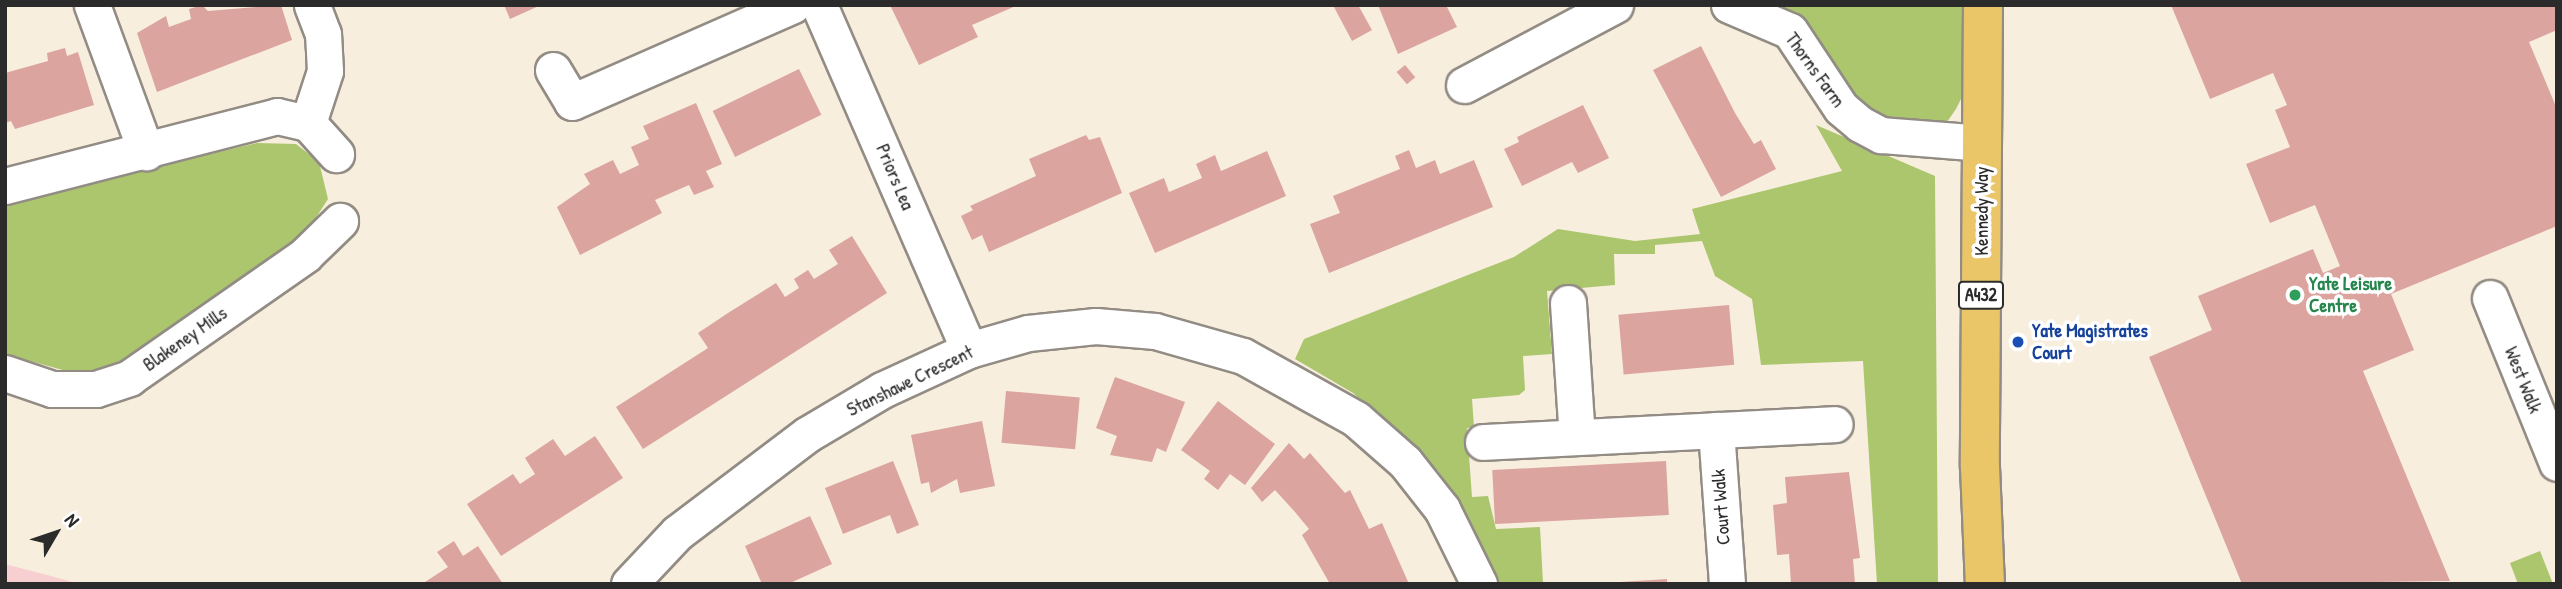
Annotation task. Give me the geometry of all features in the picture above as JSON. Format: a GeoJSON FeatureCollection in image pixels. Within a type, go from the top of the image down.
{"type":"FeatureCollection","features":[{"type":"Feature","properties":{"kind":"main road","name":"Kennedy Way"},"geometry":{"type":"LineString","coordinates":[[1983,5],[1985,584]]}},
{"type":"Feature","properties":{"kind":"street"},"geometry":{"type":"LineString","coordinates":[[92,5],[146,152]]}},
{"type":"Feature","properties":{"kind":"street"},"geometry":{"type":"LineString","coordinates":[[308,123],[325,71],[323,34],[312,5]]}},
{"type":"Feature","properties":{"kind":"street"},"geometry":{"type":"LineString","coordinates":[[553,70],[572,102],[793,5]]}},
{"type":"Feature","properties":{"kind":"street","name":"Priors Lea"},"geometry":{"type":"LineString","coordinates":[[819,5],[969,350]]}},
{"type":"Feature","properties":{"kind":"street"},"geometry":{"type":"LineString","coordinates":[[1464,85],[1615,5]]}},
{"type":"Feature","properties":{"kind":"street","name":"Thorns Farm"},"geometry":{"type":"LineString","coordinates":[[1729,5],[1790,31],[1841,108],[1860,124],[1881,135],[1982,143]]}},
{"type":"Feature","properties":{"kind":"street"},"geometry":{"type":"LineString","coordinates":[[5,186],[146,152],[276,116],[308,123],[336,154]]}},
{"type":"Feature","properties":{"kind":"street","name":"Blakeney Mills"},"geometry":{"type":"LineString","coordinates":[[5,373],[52,388],[96,389],[129,378],[305,255],[340,221]]}},
{"type":"Feature","properties":{"kind":"street","name":"West Walk"},"geometry":{"type":"LineString","coordinates":[[2490,298],[2557,463]]}},
{"type":"Feature","properties":{"kind":"street"},"geometry":{"type":"LineString","coordinates":[[1567,303],[1577,437]]}},
{"type":"Feature","properties":{"kind":"street","name":"Stanshawe Crescent"},"geometry":{"type":"LineString","coordinates":[[629,584],[677,533],[808,434],[969,350],[1028,333],[1096,326],[1155,331],[1244,356],[1356,419],[1405,462],[1442,509],[1479,584]]}},
{"type":"Feature","properties":{"kind":"street"},"geometry":{"type":"LineString","coordinates":[[1483,442],[1835,425]]}},
{"type":"Feature","properties":{"kind":"street","name":"Court Walk"},"geometry":{"type":"LineString","coordinates":[[1716,430],[1727,584]]}},
{"type":"Feature","properties":{"kind":"shaded area"},"geometry":{"type":"Polygon","coordinates":[[[5,564],[66,580],[77,584],[5,584],[5,564]]]}},
{"type":"Feature","properties":{"kind":"green space"},"geometry":{"type":"Polygon","coordinates":[[[1775,5],[1963,5],[1963,95],[1956,109],[1947,122],[1875,123],[1811,27],[1775,5]]]}},
{"type":"Feature","properties":{"kind":"green space"},"geometry":{"type":"Polygon","coordinates":[[[1816,125],[1935,176],[1938,584],[1877,584],[1863,361],[1761,365],[1752,299],[1715,276],[1702,241],[1655,245],[1655,254],[1614,254],[1615,285],[1547,291],[1552,354],[1523,356],[1525,390],[1519,395],[1472,399],[1474,427],[1467,428],[1472,497],[1488,496],[1496,529],[1540,527],[1543,583],[1549,584],[1486,584],[1457,499],[1438,471],[1353,393],[1295,359],[1304,339],[1514,257],[1558,229],[1635,241],[1700,234],[1692,209],[1842,171],[1816,125]]]}},
{"type":"Feature","properties":{"kind":"green space"},"geometry":{"type":"Polygon","coordinates":[[[257,143],[296,144],[319,162],[328,199],[308,230],[109,371],[77,374],[5,354],[5,202],[257,143]]]}},
{"type":"Feature","properties":{"kind":"green space"},"geometry":{"type":"Polygon","coordinates":[[[2540,551],[2553,584],[2518,584],[2510,563],[2540,551]]]}},
{"type":"Feature","properties":{"kind":"building"},"geometry":{"type":"Polygon","coordinates":[[[202,5],[208,11],[281,5],[292,40],[157,92],[137,33],[166,16],[169,27],[191,19],[189,9],[202,5]]]}},
{"type":"Feature","properties":{"kind":"building"},"geometry":{"type":"Polygon","coordinates":[[[504,5],[541,5],[510,19],[504,5]]]}},
{"type":"Feature","properties":{"kind":"building"},"geometry":{"type":"Polygon","coordinates":[[[890,5],[1018,5],[972,25],[978,37],[919,65],[890,5]]]}},
{"type":"Feature","properties":{"kind":"building"},"geometry":{"type":"Polygon","coordinates":[[[1358,5],[1372,30],[1352,41],[1334,7],[1358,5]]]}},
{"type":"Feature","properties":{"kind":"building"},"geometry":{"type":"Polygon","coordinates":[[[1378,5],[1446,5],[1457,27],[1398,54],[1378,5]]]}},
{"type":"Feature","properties":{"kind":"building","name":"Yate Leisure Centre"},"geometry":{"type":"Polygon","coordinates":[[[2171,5],[2557,5],[2557,30],[2529,42],[2557,109],[2557,226],[2391,294],[2414,350],[2363,371],[2450,581],[2242,584],[2149,357],[2212,330],[2198,296],[2313,249],[2323,273],[2340,266],[2315,205],[2270,223],[2246,164],[2290,147],[2275,110],[2287,105],[2273,73],[2210,99],[2171,5]]]}},
{"type":"Feature","properties":{"kind":"building"},"geometry":{"type":"Polygon","coordinates":[[[1701,46],[1735,113],[1754,144],[1761,140],[1776,169],[1721,197],[1653,70],[1701,46]]]}},
{"type":"Feature","properties":{"kind":"building"},"geometry":{"type":"Polygon","coordinates":[[[65,48],[67,56],[78,52],[94,105],[15,129],[11,121],[5,123],[5,73],[48,61],[47,53],[65,48]]]}},
{"type":"Feature","properties":{"kind":"building"},"geometry":{"type":"Polygon","coordinates":[[[1405,65],[1415,77],[1407,84],[1397,72],[1405,65]]]}},
{"type":"Feature","properties":{"kind":"building"},"geometry":{"type":"Polygon","coordinates":[[[799,69],[821,115],[735,157],[713,111],[799,69]]]}},
{"type":"Feature","properties":{"kind":"building"},"geometry":{"type":"Polygon","coordinates":[[[696,103],[722,164],[706,171],[714,187],[694,195],[689,185],[655,200],[662,213],[580,255],[557,207],[590,184],[584,174],[613,160],[620,174],[639,165],[631,147],[649,139],[643,126],[696,103]]]}},
{"type":"Feature","properties":{"kind":"building"},"geometry":{"type":"Polygon","coordinates":[[[1583,105],[1609,158],[1578,173],[1572,162],[1522,186],[1504,149],[1519,142],[1517,137],[1583,105]]]}},
{"type":"Feature","properties":{"kind":"building"},"geometry":{"type":"Polygon","coordinates":[[[1086,135],[1089,140],[1100,137],[1122,193],[989,252],[982,235],[972,240],[961,216],[973,210],[970,206],[1036,176],[1029,159],[1086,135]]]}},
{"type":"Feature","properties":{"kind":"building"},"geometry":{"type":"Polygon","coordinates":[[[1409,150],[1416,168],[1435,160],[1440,174],[1474,160],[1493,207],[1329,273],[1310,224],[1340,213],[1333,196],[1400,169],[1395,156],[1409,150]]]}},
{"type":"Feature","properties":{"kind":"building"},"geometry":{"type":"Polygon","coordinates":[[[1267,151],[1286,196],[1155,253],[1129,193],[1164,178],[1169,192],[1202,178],[1196,164],[1215,155],[1221,171],[1267,151]]]}},
{"type":"Feature","properties":{"kind":"building"},"geometry":{"type":"Polygon","coordinates":[[[852,236],[887,293],[643,449],[616,407],[708,348],[698,333],[728,313],[776,283],[785,297],[799,288],[794,279],[808,270],[814,279],[838,264],[829,250],[852,236]]]}},
{"type":"Feature","properties":{"kind":"building"},"geometry":{"type":"Polygon","coordinates":[[[1729,305],[1734,365],[1624,374],[1618,315],[1729,305]]]}},
{"type":"Feature","properties":{"kind":"building"},"geometry":{"type":"Polygon","coordinates":[[[1115,377],[1185,402],[1166,452],[1157,448],[1152,462],[1110,455],[1117,436],[1096,428],[1115,377]]]}},
{"type":"Feature","properties":{"kind":"building"},"geometry":{"type":"Polygon","coordinates":[[[1006,391],[1080,397],[1075,449],[1001,443],[1006,391]]]}},
{"type":"Feature","properties":{"kind":"building"},"geometry":{"type":"Polygon","coordinates":[[[1218,401],[1275,444],[1245,485],[1230,474],[1218,490],[1204,479],[1210,471],[1181,450],[1218,401]]]}},
{"type":"Feature","properties":{"kind":"building"},"geometry":{"type":"Polygon","coordinates":[[[982,421],[995,486],[960,493],[957,479],[931,493],[929,482],[921,484],[911,435],[982,421]]]}},
{"type":"Feature","properties":{"kind":"building"},"geometry":{"type":"Polygon","coordinates":[[[595,436],[623,478],[501,556],[467,504],[513,474],[520,484],[535,474],[525,458],[553,439],[565,456],[595,436]]]}},
{"type":"Feature","properties":{"kind":"building"},"geometry":{"type":"Polygon","coordinates":[[[1289,443],[1304,459],[1310,453],[1345,493],[1350,490],[1369,529],[1382,523],[1409,584],[1330,584],[1302,535],[1309,529],[1275,490],[1262,502],[1251,488],[1289,443]]]}},
{"type":"Feature","properties":{"kind":"building"},"geometry":{"type":"Polygon","coordinates":[[[893,461],[919,525],[897,534],[890,515],[843,534],[825,488],[893,461]]]}},
{"type":"Feature","properties":{"kind":"building"},"geometry":{"type":"Polygon","coordinates":[[[1666,461],[1669,515],[1495,524],[1492,470],[1666,461]]]}},
{"type":"Feature","properties":{"kind":"building"},"geometry":{"type":"Polygon","coordinates":[[[1849,472],[1860,558],[1853,559],[1855,584],[1791,584],[1789,554],[1777,555],[1773,505],[1787,503],[1785,477],[1849,472]]]}},
{"type":"Feature","properties":{"kind":"building"},"geometry":{"type":"Polygon","coordinates":[[[810,516],[832,564],[788,584],[762,584],[745,546],[810,516]]]}},
{"type":"Feature","properties":{"kind":"building"},"geometry":{"type":"Polygon","coordinates":[[[454,541],[463,556],[478,546],[503,584],[422,584],[448,567],[437,552],[454,541]]]}},
{"type":"Feature","properties":{"kind":"building"},"geometry":{"type":"Polygon","coordinates":[[[1667,579],[1667,584],[1620,584],[1620,582],[1667,579]]]}},
{"type":"Feature","properties":{"kind":"place","name":"Yate Leisure Centre"},"geometry":{"type":"Point","coordinates":[2295,295]}},
{"type":"Feature","properties":{"kind":"place","name":"Yate Magistrates Court"},"geometry":{"type":"Point","coordinates":[2018,342]}}]}
